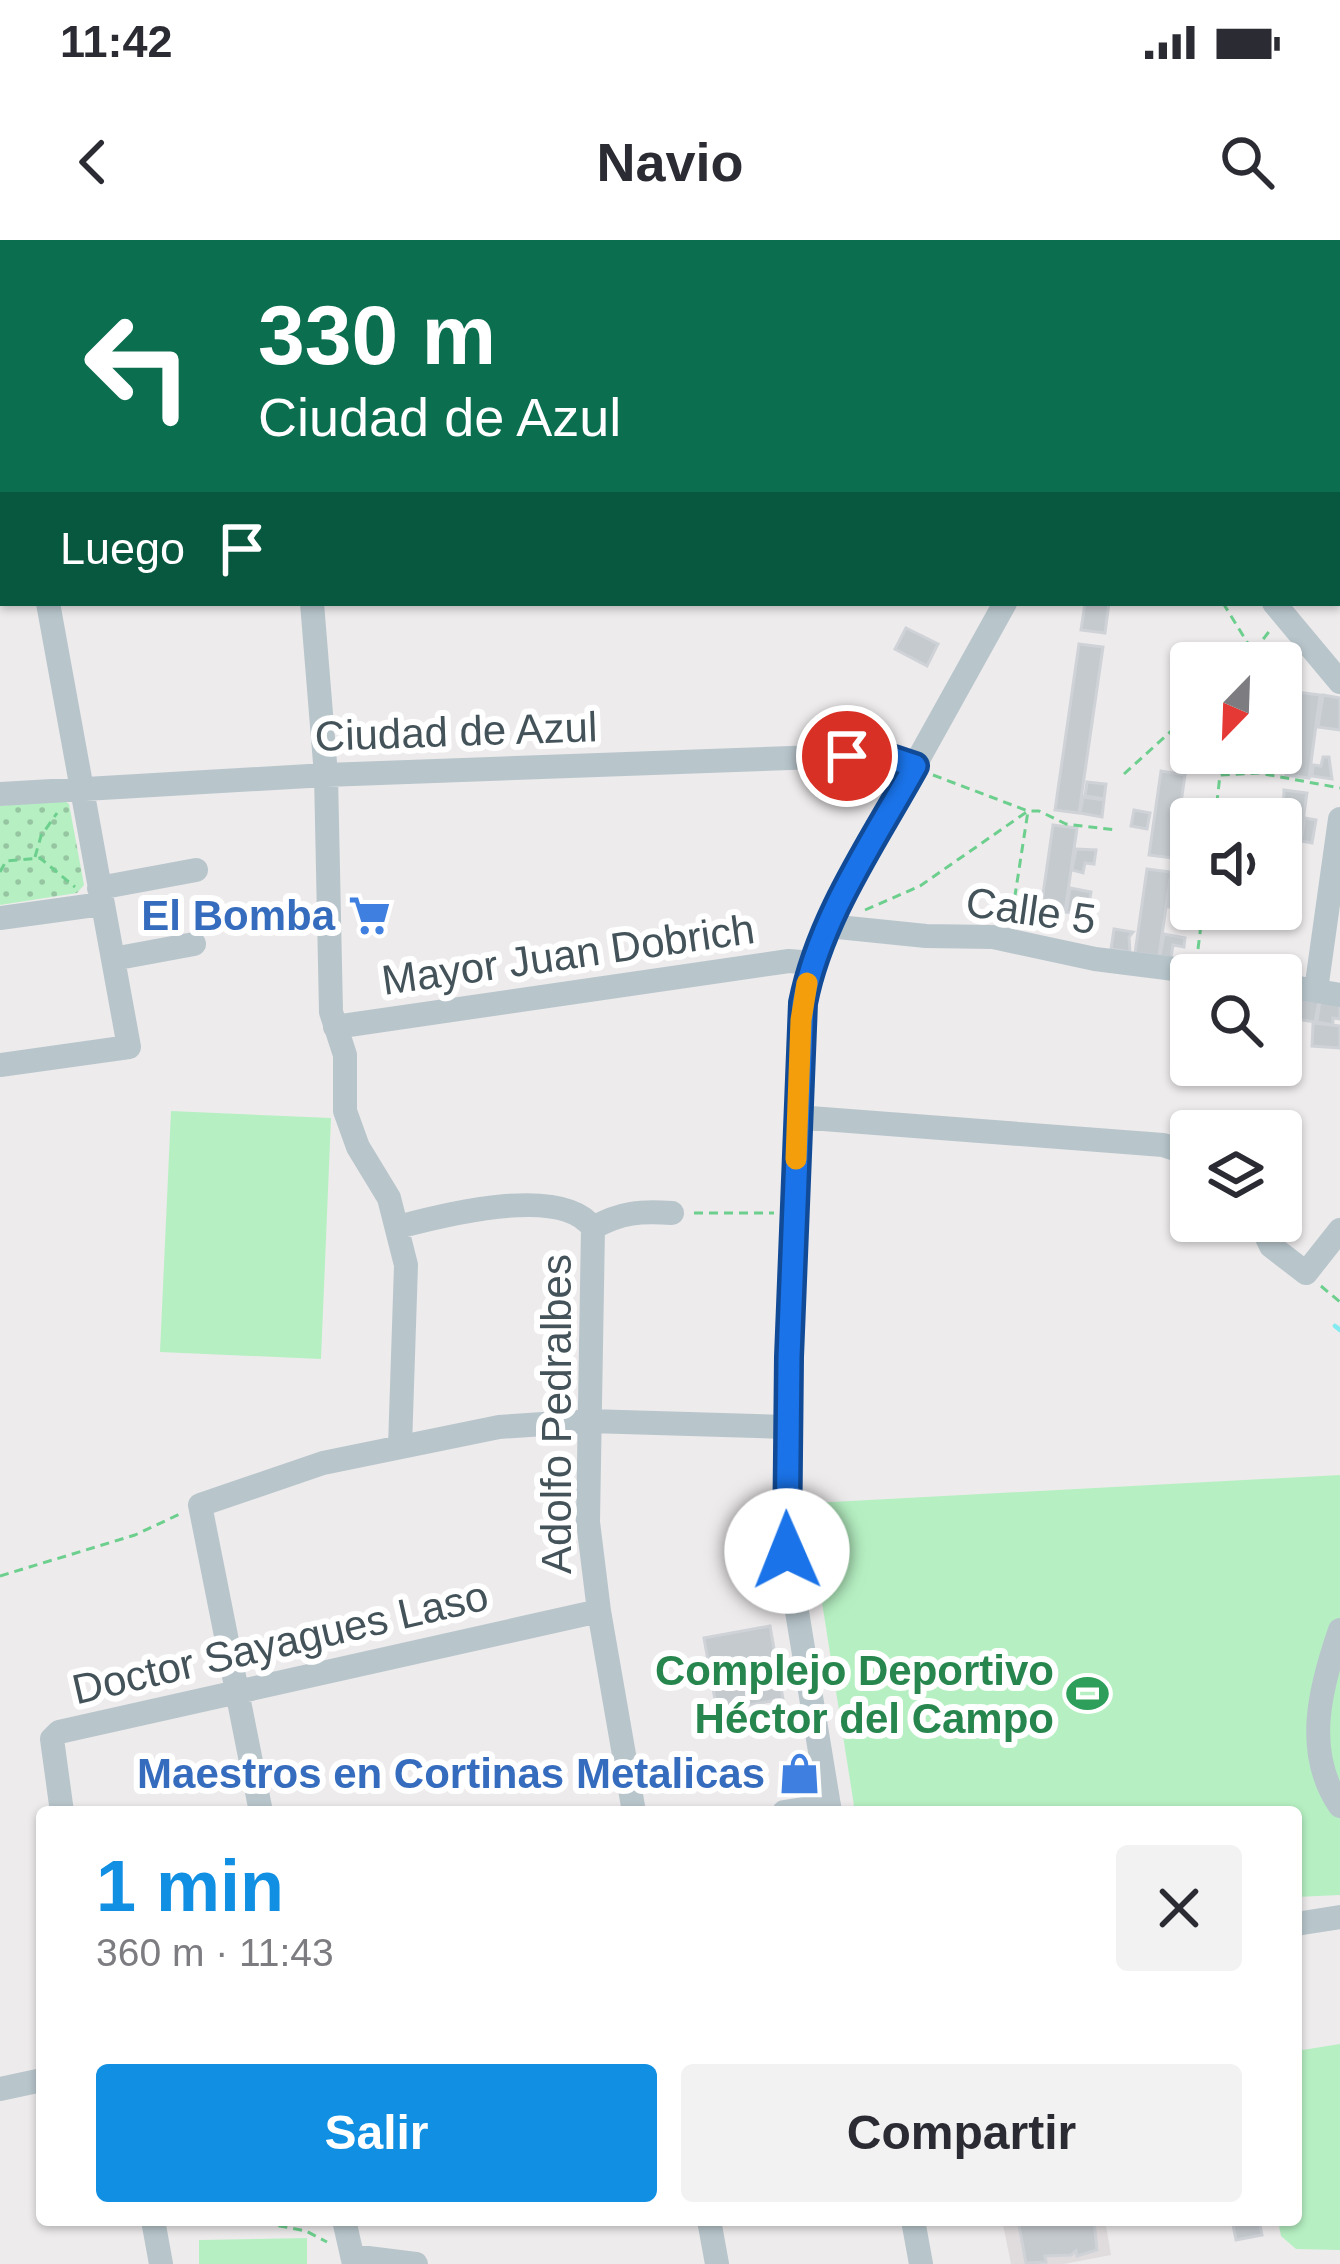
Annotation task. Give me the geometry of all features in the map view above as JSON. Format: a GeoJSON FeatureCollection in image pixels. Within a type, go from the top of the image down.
{"type":"FeatureCollection","features":[{"type":"Feature","properties":{"kind":"street"},"geometry":{"type":"LineString","coordinates":[[0,1065],[129,1047],[49,606]]}},
{"type":"Feature","properties":{"kind":"street"},"geometry":{"type":"LineString","coordinates":[[312,606],[326,775],[331,1012],[345,1055],[343,1092],[349,1129],[389,1198],[406,1265],[400,1447]]}},
{"type":"Feature","properties":{"kind":"street"},"geometry":{"type":"LineString","coordinates":[[829,1806],[789,1582],[788,1427],[801,1020],[813,963],[838,927],[915,766],[1003,606]]}},
{"type":"Feature","properties":{"kind":"street"},"geometry":{"type":"LineString","coordinates":[[1277,607],[1340,682]]}},
{"type":"Feature","properties":{"kind":"street","name":"Ciudad de Azul"},"geometry":{"type":"LineString","coordinates":[[0,794],[326,775],[847,756],[894,759],[915,766]]}},
{"type":"Feature","properties":{"kind":"street"},"geometry":{"type":"LineString","coordinates":[[1328,993],[1340,819]]}},
{"type":"Feature","properties":{"kind":"street"},"geometry":{"type":"LineString","coordinates":[[0,918],[196,870]]}},
{"type":"Feature","properties":{"kind":"street","name":"Calle 5"},"geometry":{"type":"LineString","coordinates":[[838,927],[992,937],[1095,959],[1170,968]]}},
{"type":"Feature","properties":{"kind":"street"},"geometry":{"type":"LineString","coordinates":[[113,959],[194,944]]}},
{"type":"Feature","properties":{"kind":"street","name":"Mayor Juan Dobrich"},"geometry":{"type":"LineString","coordinates":[[335,1027],[789,961],[813,963]]}},
{"type":"Feature","properties":{"kind":"street"},"geometry":{"type":"LineString","coordinates":[[797,1117],[1170,1147]]}},
{"type":"Feature","properties":{"kind":"street"},"geometry":{"type":"LineString","coordinates":[[398,1228],[454,1214],[552,1207],[575,1210],[593,1228],[634,1211],[672,1213]]}},
{"type":"Feature","properties":{"kind":"street","name":"Adolfo Pedralbes"},"geometry":{"type":"LineString","coordinates":[[593,1228],[588,1522],[598,1611],[633,1806]]}},
{"type":"Feature","properties":{"kind":"street"},"geometry":{"type":"LineString","coordinates":[[1269,1242],[1306,1273],[1340,1230]]}},
{"type":"Feature","properties":{"kind":"street"},"geometry":{"type":"LineString","coordinates":[[260,1806],[200,1505],[323,1463],[499,1427],[589,1420],[788,1427]]}},
{"type":"Feature","properties":{"kind":"street","name":"Doctor Sayagues Laso"},"geometry":{"type":"LineString","coordinates":[[61,1806],[52,1739],[59,1732],[598,1611]]}},
{"type":"Feature","properties":{"kind":"street"},"geometry":{"type":"LineString","coordinates":[[1340,1630],[1318,1708],[1318,1757],[1340,1806]]}},
{"type":"Feature","properties":{"kind":"street"},"geometry":{"type":"LineString","coordinates":[[1302,1923],[1340,1917]]}},
{"type":"Feature","properties":{"kind":"street"},"geometry":{"type":"LineString","coordinates":[[0,2089],[36,2081]]}},
{"type":"Feature","properties":{"kind":"street"},"geometry":{"type":"LineString","coordinates":[[154,2226],[160,2264]]}},
{"type":"Feature","properties":{"kind":"street"},"geometry":{"type":"LineString","coordinates":[[345,2226],[353,2260],[416,2264]]}},
{"type":"Feature","properties":{"kind":"street"},"geometry":{"type":"LineString","coordinates":[[710,2226],[717,2264]]}},
{"type":"Feature","properties":{"kind":"street"},"geometry":{"type":"LineString","coordinates":[[915,2226],[921,2264]]}},
{"type":"Feature","properties":{"kind":"path"},"geometry":{"type":"LineString","coordinates":[[1225,606],[1249,642]]}},
{"type":"Feature","properties":{"kind":"path"},"geometry":{"type":"LineString","coordinates":[[1261,642],[1277,607]]}},
{"type":"Feature","properties":{"kind":"path"},"geometry":{"type":"LineString","coordinates":[[1124,774],[1170,732]]}},
{"type":"Feature","properties":{"kind":"path"},"geometry":{"type":"LineString","coordinates":[[915,766],[1066,824],[1116,830]]}},
{"type":"Feature","properties":{"kind":"path"},"geometry":{"type":"LineString","coordinates":[[1217,798],[1220,775],[1240,774]]}},
{"type":"Feature","properties":{"kind":"path"},"geometry":{"type":"LineString","coordinates":[[1264,774],[1340,788]]}},
{"type":"Feature","properties":{"kind":"path"},"geometry":{"type":"LineString","coordinates":[[34,857],[41,836],[61,810]]}},
{"type":"Feature","properties":{"kind":"path"},"geometry":{"type":"LineString","coordinates":[[838,927],[920,886],[1028,811]]}},
{"type":"Feature","properties":{"kind":"path"},"geometry":{"type":"LineString","coordinates":[[992,937],[1012,915],[1028,811]]}},
{"type":"Feature","properties":{"kind":"path"},"geometry":{"type":"LineString","coordinates":[[0,871],[6,861],[34,857],[101,896]]}},
{"type":"Feature","properties":{"kind":"path"},"geometry":{"type":"LineString","coordinates":[[672,1213],[794,1214]]}},
{"type":"Feature","properties":{"kind":"path"},"geometry":{"type":"LineString","coordinates":[[1306,1273],[1340,1302]]}},
{"type":"Feature","properties":{"kind":"path"},"geometry":{"type":"LineString","coordinates":[[0,1576],[135,1535],[200,1505]]}},
{"type":"Feature","properties":{"kind":"path"},"geometry":{"type":"LineString","coordinates":[[280,2226],[306,2231],[353,2260]]}},
{"type":"Feature","properties":{"kind":"shaded area"},"geometry":{"type":"Polygon","coordinates":[[[1003,2226],[1106,2226],[1111,2255],[1064,2264],[1011,2264],[1003,2226]]]}},
{"type":"Feature","properties":{"kind":"green space"},"geometry":{"type":"Polygon","coordinates":[[[61,798],[69,804],[84,885],[77,893],[0,905],[0,806],[61,798]]]}},
{"type":"Feature","properties":{"kind":"green space"},"geometry":{"type":"Polygon","coordinates":[[[171,1111],[331,1118],[321,1359],[160,1352],[171,1111]]]}},
{"type":"Feature","properties":{"kind":"green space","name":"Complejo Deportivo Héctor del Campo"},"geometry":{"type":"Polygon","coordinates":[[[1340,1475],[1340,1895],[1302,1897],[1302,1806],[854,1806],[818,1577],[813,1503],[1340,1475]]]}},
{"type":"Feature","properties":{"kind":"green space"},"geometry":{"type":"Polygon","coordinates":[[[1340,2044],[1340,2250],[1296,2249],[1281,2236],[1279,2226],[1302,2226],[1302,2050],[1340,2044]]]}},
{"type":"Feature","properties":{"kind":"green space"},"geometry":{"type":"Polygon","coordinates":[[[307,2238],[307,2264],[199,2264],[199,2240],[307,2238]]]}},
{"type":"Feature","properties":{"kind":"building"},"geometry":{"type":"Polygon","coordinates":[[[1085,606],[1109,606],[1105,633],[1081,630],[1085,606]]]}},
{"type":"Feature","properties":{"kind":"building"},"geometry":{"type":"Polygon","coordinates":[[[906,628],[938,644],[927,666],[895,649],[906,628]]]}},
{"type":"Feature","properties":{"kind":"building"},"geometry":{"type":"Polygon","coordinates":[[[1079,644],[1103,647],[1079,813],[1055,810],[1079,644]]]}},
{"type":"Feature","properties":{"kind":"building"},"geometry":{"type":"Polygon","coordinates":[[[1302,693],[1320,695],[1309,778],[1286,775],[1302,774],[1302,693]]]}},
{"type":"Feature","properties":{"kind":"building"},"geometry":{"type":"Polygon","coordinates":[[[1323,695],[1340,698],[1340,730],[1318,727],[1323,695]]]}},
{"type":"Feature","properties":{"kind":"building"},"geometry":{"type":"Polygon","coordinates":[[[1323,757],[1329,757],[1332,779],[1312,776],[1313,765],[1321,766],[1323,757]]]}},
{"type":"Feature","properties":{"kind":"building"},"geometry":{"type":"Polygon","coordinates":[[[1161,771],[1185,775],[1182,798],[1170,798],[1170,858],[1149,855],[1161,771]]]}},
{"type":"Feature","properties":{"kind":"building"},"geometry":{"type":"Polygon","coordinates":[[[1087,782],[1106,784],[1104,799],[1085,796],[1087,782]]]}},
{"type":"Feature","properties":{"kind":"building"},"geometry":{"type":"Polygon","coordinates":[[[1284,790],[1307,793],[1302,828],[1302,798],[1284,798],[1284,790]]]}},
{"type":"Feature","properties":{"kind":"building"},"geometry":{"type":"Polygon","coordinates":[[[1083,797],[1104,800],[1102,817],[1080,813],[1083,797]]]}},
{"type":"Feature","properties":{"kind":"building"},"geometry":{"type":"Polygon","coordinates":[[[1134,810],[1150,813],[1147,829],[1131,826],[1134,810]]]}},
{"type":"Feature","properties":{"kind":"building"},"geometry":{"type":"Polygon","coordinates":[[[1305,818],[1316,820],[1312,843],[1302,841],[1305,818]]]}},
{"type":"Feature","properties":{"kind":"building"},"geometry":{"type":"Polygon","coordinates":[[[1053,825],[1077,828],[1065,912],[1041,908],[1053,825]]]}},
{"type":"Feature","properties":{"kind":"building"},"geometry":{"type":"Polygon","coordinates":[[[1076,849],[1096,850],[1094,864],[1085,863],[1083,873],[1072,870],[1076,849]]]}},
{"type":"Feature","properties":{"kind":"building"},"geometry":{"type":"Polygon","coordinates":[[[1147,869],[1170,872],[1159,956],[1135,953],[1147,869]]]}},
{"type":"Feature","properties":{"kind":"building"},"geometry":{"type":"Polygon","coordinates":[[[1070,888],[1091,892],[1087,915],[1066,912],[1070,888]]]}},
{"type":"Feature","properties":{"kind":"building"},"geometry":{"type":"Polygon","coordinates":[[[1114,929],[1133,932],[1130,952],[1111,949],[1114,929]]]}},
{"type":"Feature","properties":{"kind":"building"},"geometry":{"type":"Polygon","coordinates":[[[1164,934],[1185,938],[1184,947],[1173,945],[1170,958],[1160,956],[1164,934]]]}},
{"type":"Feature","properties":{"kind":"building"},"geometry":{"type":"Polygon","coordinates":[[[1302,993],[1320,996],[1315,1022],[1302,1020],[1302,993]]]}},
{"type":"Feature","properties":{"kind":"building"},"geometry":{"type":"Polygon","coordinates":[[[1320,1000],[1340,1005],[1340,1019],[1333,1018],[1333,1025],[1317,1022],[1320,1000]]]}},
{"type":"Feature","properties":{"kind":"building"},"geometry":{"type":"Polygon","coordinates":[[[1313,1023],[1340,1026],[1340,1048],[1312,1046],[1313,1023]]]}},
{"type":"Feature","properties":{"kind":"building"},"geometry":{"type":"Polygon","coordinates":[[[770,1626],[783,1699],[717,1711],[704,1638],[770,1626]]]}},
{"type":"Feature","properties":{"kind":"building"},"geometry":{"type":"Polygon","coordinates":[[[1019,2226],[1095,2226],[1097,2250],[1026,2263],[1019,2226]]]}},
{"type":"Feature","properties":{"kind":"building"},"geometry":{"type":"Polygon","coordinates":[[[1233,2226],[1260,2226],[1262,2235],[1236,2240],[1233,2226]]]}},
{"type":"Feature","properties":{"kind":"waterway"},"geometry":{"type":"LineString","coordinates":[[1335,1326],[1340,1330]]}},
{"type":"Feature","properties":{"kind":"slow traffic"},"geometry":{"type":"LineString","coordinates":[[796,1159],[801,1020],[807,983]]}},
{"type":"Feature","properties":{"kind":"place","name":"El Bomba"},"geometry":{"type":"Point","coordinates":[369,915]}},
{"type":"Feature","properties":{"kind":"place","name":"Complejo Deportivo Héctor del Campo"},"geometry":{"type":"Point","coordinates":[1088,1694]}},
{"type":"Feature","properties":{"kind":"place","name":"Maestros en Cortinas Metalicas"},"geometry":{"type":"Point","coordinates":[799,1773]}},
{"type":"Feature","properties":{"kind":"route"},"geometry":{"type":"LineString","coordinates":[[787,1551],[789,1357],[803,1003],[835,909],[915,766],[894,759],[847,756]]}}]}
